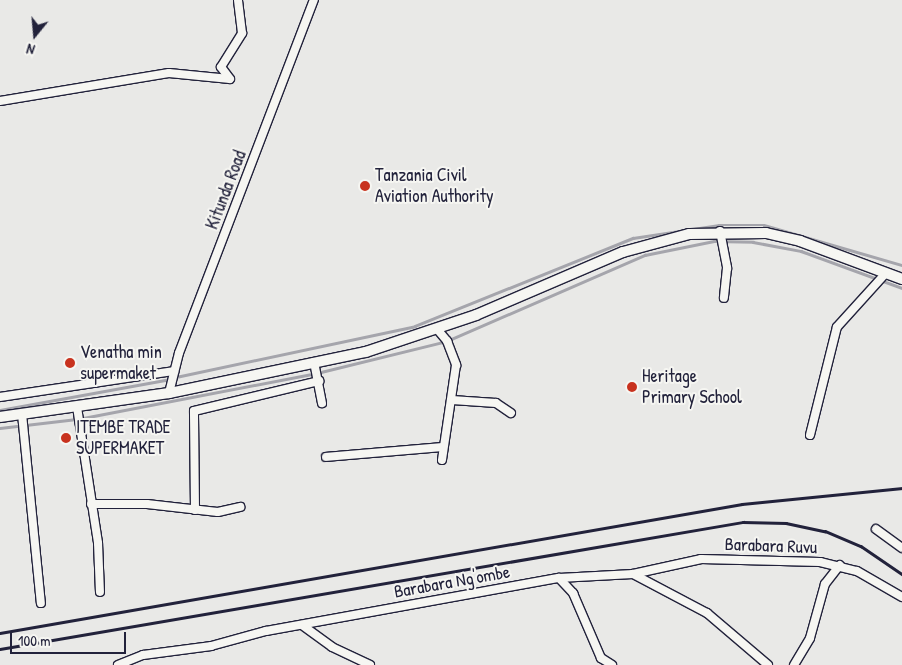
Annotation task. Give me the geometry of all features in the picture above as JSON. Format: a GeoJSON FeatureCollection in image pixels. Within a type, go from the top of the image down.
{"type":"FeatureCollection","features":[{"type":"Feature","properties":{"kind":"main road"},"geometry":{"type":"LineString","coordinates":[[0,417],[169,393],[366,352],[437,329],[639,246],[720,231],[800,241],[902,280]]}},
{"type":"Feature","properties":{"kind":"street"},"geometry":{"type":"LineString","coordinates":[[0,100],[170,73],[230,79],[221,67],[242,33],[238,0]]}},
{"type":"Feature","properties":{"kind":"street","name":"Kitunda Road"},"geometry":{"type":"LineString","coordinates":[[169,393],[174,371],[314,0]]}},
{"type":"Feature","properties":{"kind":"street"},"geometry":{"type":"LineString","coordinates":[[720,231],[727,268],[724,298]]}},
{"type":"Feature","properties":{"kind":"street"},"geometry":{"type":"LineString","coordinates":[[810,435],[837,327],[886,273]]}},
{"type":"Feature","properties":{"kind":"street"},"geometry":{"type":"LineString","coordinates":[[437,329],[448,341],[456,365],[452,400],[442,447],[442,460]]}},
{"type":"Feature","properties":{"kind":"street"},"geometry":{"type":"LineString","coordinates":[[314,362],[322,404]]}},
{"type":"Feature","properties":{"kind":"street"},"geometry":{"type":"LineString","coordinates":[[0,397],[174,371]]}},
{"type":"Feature","properties":{"kind":"street"},"geometry":{"type":"LineString","coordinates":[[195,510],[194,411],[319,382]]}},
{"type":"Feature","properties":{"kind":"street"},"geometry":{"type":"LineString","coordinates":[[452,400],[496,403],[511,413]]}},
{"type":"Feature","properties":{"kind":"street"},"geometry":{"type":"LineString","coordinates":[[77,407],[98,543],[100,592]]}},
{"type":"Feature","properties":{"kind":"street"},"geometry":{"type":"LineString","coordinates":[[22,414],[41,603]]}},
{"type":"Feature","properties":{"kind":"street"},"geometry":{"type":"LineString","coordinates":[[326,457],[442,447]]}},
{"type":"Feature","properties":{"kind":"street"},"geometry":{"type":"LineString","coordinates":[[91,504],[218,512],[240,507]]}},
{"type":"Feature","properties":{"kind":"street"},"geometry":{"type":"LineString","coordinates":[[876,528],[902,548]]}},
{"type":"Feature","properties":{"kind":"street","name":"Barabara Ruvu"},"geometry":{"type":"LineString","coordinates":[[633,574],[701,559],[779,559],[840,565],[873,578],[902,597]]}},
{"type":"Feature","properties":{"kind":"street"},"geometry":{"type":"LineString","coordinates":[[794,665],[810,638],[825,584],[840,565]]}},
{"type":"Feature","properties":{"kind":"street"},"geometry":{"type":"LineString","coordinates":[[633,574],[707,613],[768,665]]}},
{"type":"Feature","properties":{"kind":"street","name":"Barabara Ng'ombe"},"geometry":{"type":"LineString","coordinates":[[118,665],[143,655],[211,646],[302,625],[559,578],[633,574]]}},
{"type":"Feature","properties":{"kind":"street"},"geometry":{"type":"LineString","coordinates":[[559,578],[573,593],[601,658],[612,665]]}},
{"type":"Feature","properties":{"kind":"street"},"geometry":{"type":"LineString","coordinates":[[302,625],[332,647],[370,665]]}},
{"type":"Feature","properties":{"kind":"waterway"},"geometry":{"type":"LineString","coordinates":[[176,377],[415,326],[633,238],[719,225],[764,225],[902,265]]}},
{"type":"Feature","properties":{"kind":"waterway"},"geometry":{"type":"LineString","coordinates":[[0,428],[78,419],[317,373],[447,341],[645,255],[714,241],[753,242],[801,251],[902,288]]}},
{"type":"Feature","properties":{"kind":"waterway"},"geometry":{"type":"LineString","coordinates":[[0,410],[170,379]]}},
{"type":"Feature","properties":{"kind":"railway"},"geometry":{"type":"LineString","coordinates":[[0,633],[742,504],[902,488]]}},
{"type":"Feature","properties":{"kind":"railway"},"geometry":{"type":"LineString","coordinates":[[0,649],[743,522],[786,523],[825,531],[861,546],[902,574]]}},
{"type":"Feature","properties":{"kind":"place","name":"Tanzania Civil Aviation Authority"},"geometry":{"type":"Point","coordinates":[365,186]}},
{"type":"Feature","properties":{"kind":"place","name":"Venatha min supermaket"},"geometry":{"type":"Point","coordinates":[70,363]}},
{"type":"Feature","properties":{"kind":"place","name":"Heritage Primary School"},"geometry":{"type":"Point","coordinates":[632,387]}},
{"type":"Feature","properties":{"kind":"place","name":"ITEMBE TRADE SUPERMAKET"},"geometry":{"type":"Point","coordinates":[66,438]}}]}
